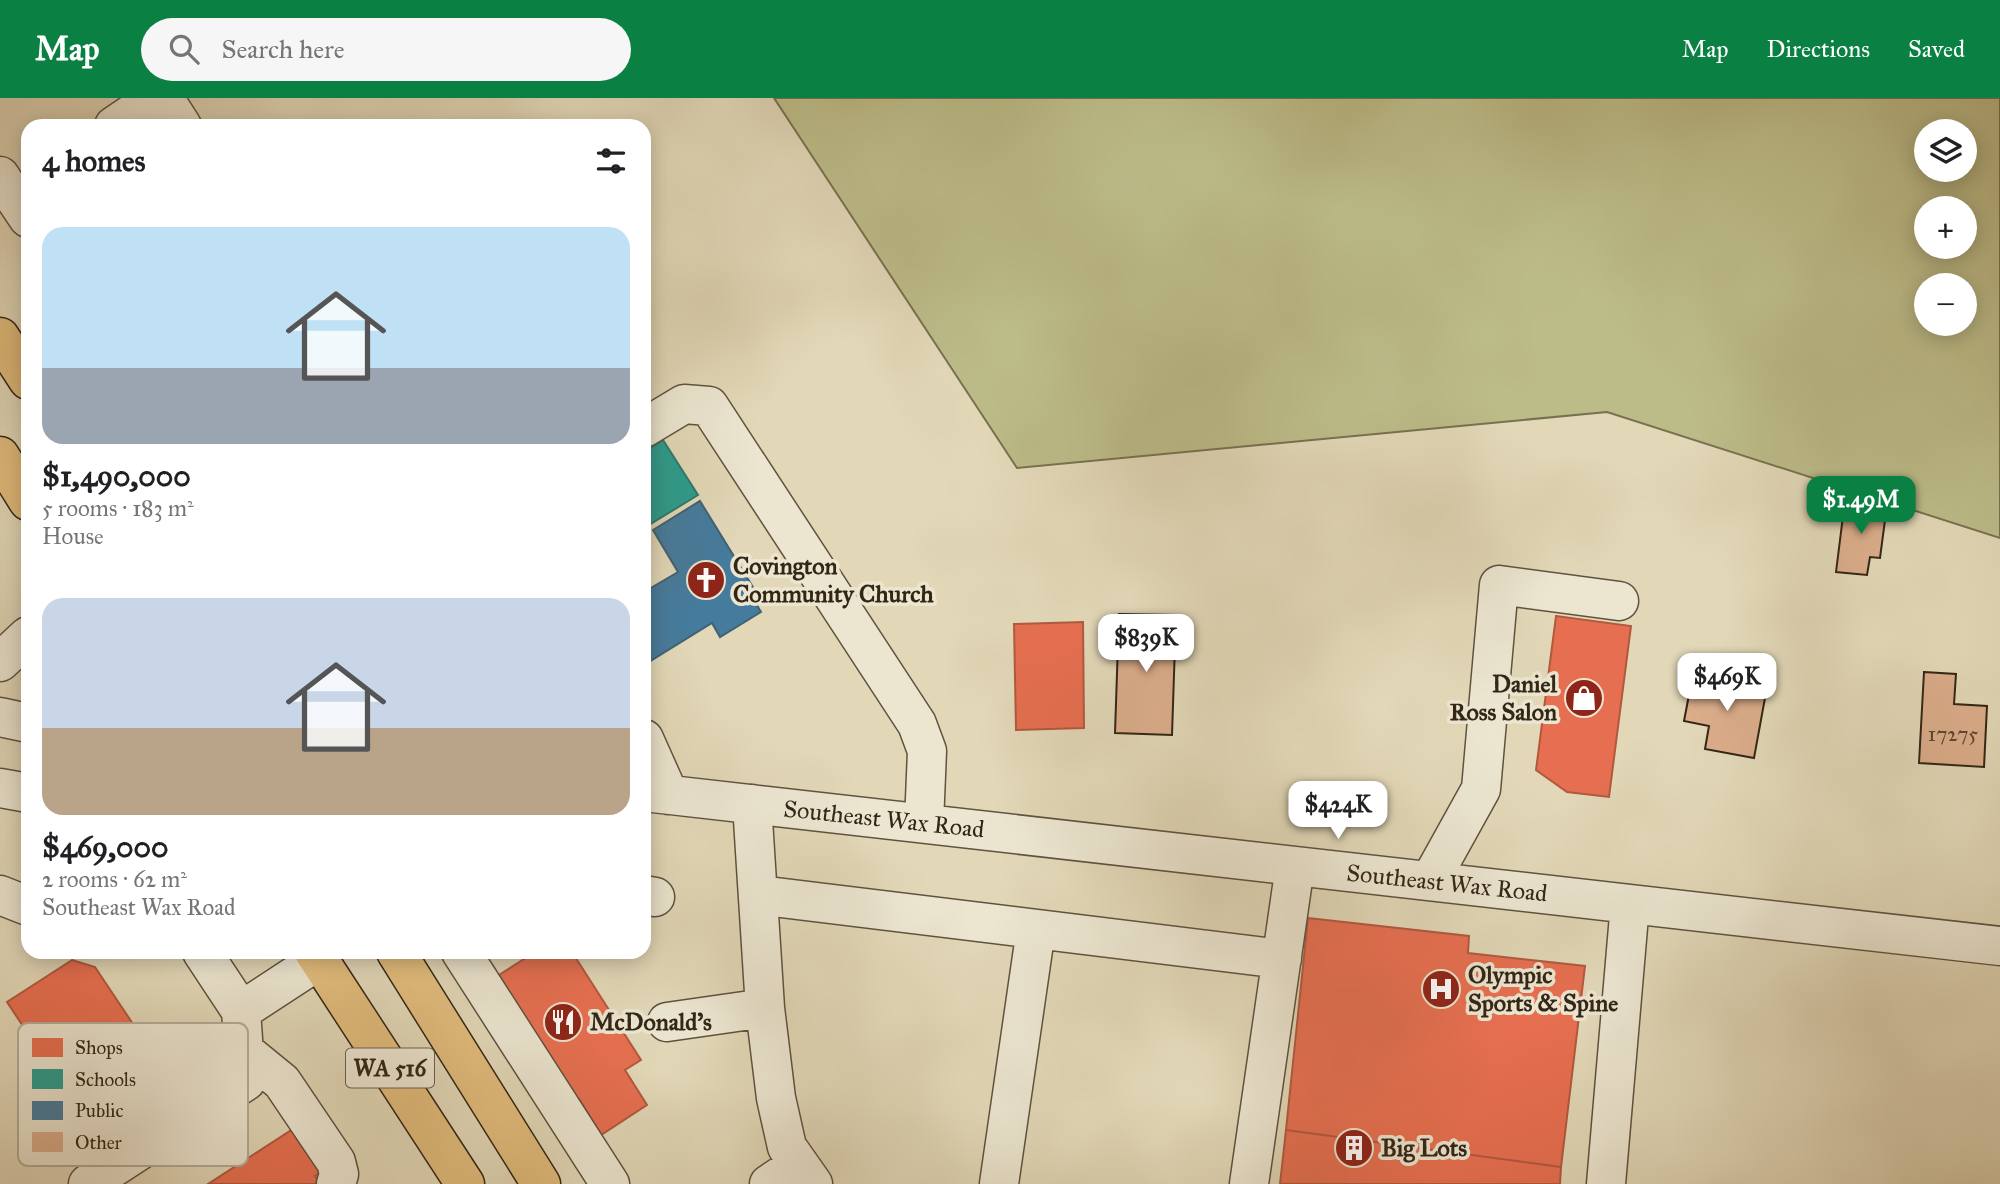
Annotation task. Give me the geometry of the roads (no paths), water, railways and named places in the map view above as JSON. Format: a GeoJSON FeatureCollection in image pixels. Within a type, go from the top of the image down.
{"type":"FeatureCollection","features":[{"type":"Feature","properties":{"kind":"main road"},"geometry":{"type":"LineString","coordinates":[[0,337],[21,369]]}},
{"type":"Feature","properties":{"kind":"main road"},"geometry":{"type":"LineString","coordinates":[[0,456],[21,490]]}},
{"type":"Feature","properties":{"kind":"main road","name":"WA 516"},"geometry":{"type":"LineString","coordinates":[[319,959],[465,1184]]}},
{"type":"Feature","properties":{"kind":"main road","name":"WA 516"},"geometry":{"type":"LineString","coordinates":[[400,959],[541,1184]]}},
{"type":"Feature","properties":{"kind":"street"},"geometry":{"type":"LineString","coordinates":[[124,119],[155,98]]}},
{"type":"Feature","properties":{"kind":"street"},"geometry":{"type":"LineString","coordinates":[[164,98],[178,119]]}},
{"type":"Feature","properties":{"kind":"street"},"geometry":{"type":"LineString","coordinates":[[651,424],[684,404],[709,406],[917,724],[927,751],[925,824]]}},
{"type":"Feature","properties":{"kind":"street"},"geometry":{"type":"LineString","coordinates":[[1430,881],[1481,789],[1499,585],[1619,601]]}},
{"type":"Feature","properties":{"kind":"street"},"geometry":{"type":"LineString","coordinates":[[0,662],[21,642]]}},
{"type":"Feature","properties":{"kind":"street"},"geometry":{"type":"LineString","coordinates":[[0,671],[21,676]]}},
{"type":"Feature","properties":{"kind":"street"},"geometry":{"type":"LineString","coordinates":[[0,717],[21,722]]}},
{"type":"Feature","properties":{"kind":"street"},"geometry":{"type":"LineString","coordinates":[[651,770],[656,793]]}},
{"type":"Feature","properties":{"kind":"street"},"geometry":{"type":"LineString","coordinates":[[0,788],[21,792]]}},
{"type":"Feature","properties":{"kind":"street","name":"Southeast Wax Road"},"geometry":{"type":"LineString","coordinates":[[656,793],[2000,946]]}},
{"type":"Feature","properties":{"kind":"street"},"geometry":{"type":"LineString","coordinates":[[752,804],[765,1007],[776,1098],[794,1177]]}},
{"type":"Feature","properties":{"kind":"street"},"geometry":{"type":"LineString","coordinates":[[1250,1184],[1296,866]]}},
{"type":"Feature","properties":{"kind":"street"},"geometry":{"type":"LineString","coordinates":[[0,895],[21,903]]}},
{"type":"Feature","properties":{"kind":"street"},"geometry":{"type":"LineString","coordinates":[[758,895],[1282,959]]}},
{"type":"Feature","properties":{"kind":"street"},"geometry":{"type":"LineString","coordinates":[[1606,1184],[1630,904]]}},
{"type":"Feature","properties":{"kind":"street"},"geometry":{"type":"LineString","coordinates":[[999,1184],[1036,929]]}},
{"type":"Feature","properties":{"kind":"street"},"geometry":{"type":"LineString","coordinates":[[181,959],[242,1011]]}},
{"type":"Feature","properties":{"kind":"street"},"geometry":{"type":"LineString","coordinates":[[207,959],[242,1011],[243,1023]]}},
{"type":"Feature","properties":{"kind":"street"},"geometry":{"type":"LineString","coordinates":[[242,1011],[313,959]]}},
{"type":"Feature","properties":{"kind":"street"},"geometry":{"type":"LineString","coordinates":[[467,959],[610,1184]]}},
{"type":"Feature","properties":{"kind":"street"},"geometry":{"type":"LineString","coordinates":[[667,1022],[765,1007]]}},
{"type":"Feature","properties":{"kind":"street"},"geometry":{"type":"LineString","coordinates":[[248,1054],[282,1082],[336,1162],[339,1174],[336,1184]]}},
{"type":"Feature","properties":{"kind":"street"},"geometry":{"type":"LineString","coordinates":[[88,1184],[116,1166]]}},
{"type":"Feature","properties":{"kind":"place","name":"Covington Community Church"},"geometry":{"type":"Point","coordinates":[706,580]}},
{"type":"Feature","properties":{"kind":"place","name":"Daniel Ross Salon"},"geometry":{"type":"Point","coordinates":[1584,698]}},
{"type":"Feature","properties":{"kind":"place","name":"Olympic Sports & Spine"},"geometry":{"type":"Point","coordinates":[1441,989]}},
{"type":"Feature","properties":{"kind":"place","name":"McDonald's"},"geometry":{"type":"Point","coordinates":[563,1022]}},
{"type":"Feature","properties":{"kind":"place","name":"Big Lots"},"geometry":{"type":"Point","coordinates":[1354,1148]}}]}
